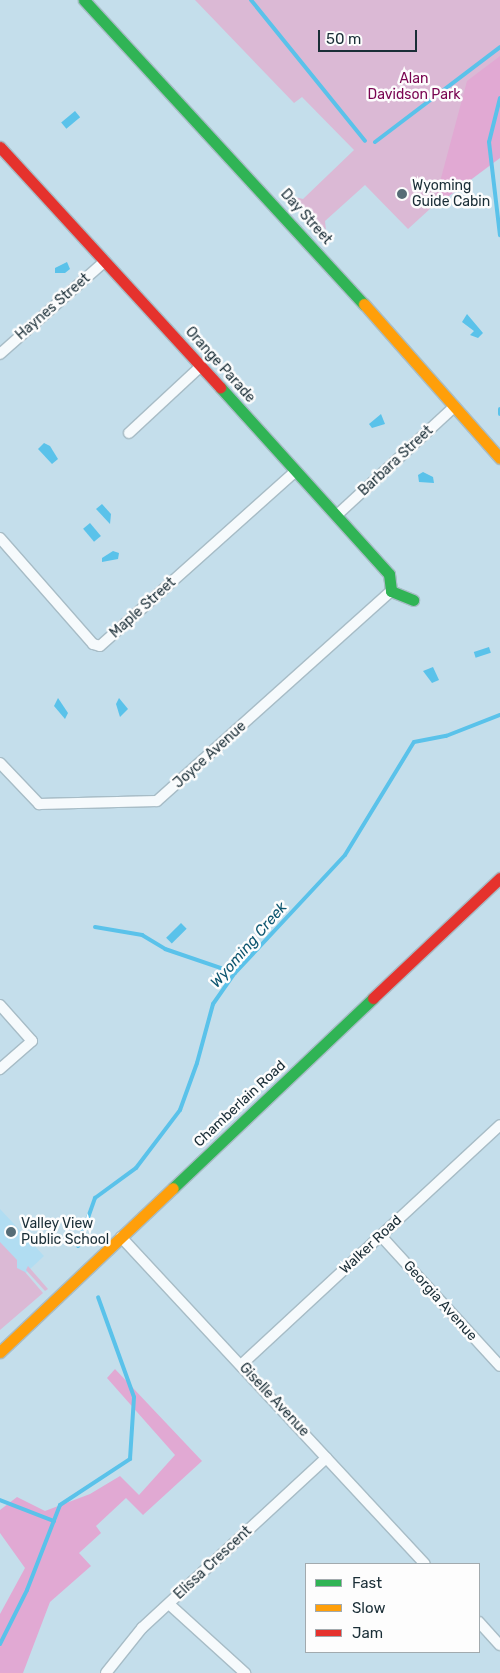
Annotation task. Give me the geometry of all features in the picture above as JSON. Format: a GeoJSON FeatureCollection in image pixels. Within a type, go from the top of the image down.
{"type":"FeatureCollection","features":[{"type":"Feature","properties":{"kind":"street","name":"Day Street"},"geometry":{"type":"LineString","coordinates":[[84,0],[299,230],[500,458]]}},
{"type":"Feature","properties":{"kind":"street","name":"Orange Parade"},"geometry":{"type":"LineString","coordinates":[[0,147],[338,515],[390,574],[392,591]]}},
{"type":"Feature","properties":{"kind":"street","name":"Haynes Street"},"geometry":{"type":"LineString","coordinates":[[0,354],[105,261]]}},
{"type":"Feature","properties":{"kind":"street"},"geometry":{"type":"LineString","coordinates":[[129,433],[201,366]]}},
{"type":"Feature","properties":{"kind":"street","name":"Barbara Street"},"geometry":{"type":"LineString","coordinates":[[338,515],[454,407]]}},
{"type":"Feature","properties":{"kind":"street","name":"Maple Street"},"geometry":{"type":"LineString","coordinates":[[0,538],[93,644],[100,646],[296,471]]}},
{"type":"Feature","properties":{"kind":"street"},"geometry":{"type":"LineString","coordinates":[[392,591],[413,600]]}},
{"type":"Feature","properties":{"kind":"street","name":"Joyce Avenue"},"geometry":{"type":"LineString","coordinates":[[0,763],[39,804],[157,801],[392,591]]}},
{"type":"Feature","properties":{"kind":"street","name":"Chamberlain Road"},"geometry":{"type":"LineString","coordinates":[[0,1352],[500,878]]}},
{"type":"Feature","properties":{"kind":"street"},"geometry":{"type":"LineString","coordinates":[[0,1005],[32,1040],[0,1069]]}},
{"type":"Feature","properties":{"kind":"street","name":"Walker Road"},"geometry":{"type":"LineString","coordinates":[[241,1365],[500,1125]]}},
{"type":"Feature","properties":{"kind":"street","name":"Georgia Avenue"},"geometry":{"type":"LineString","coordinates":[[381,1236],[500,1366]]}},
{"type":"Feature","properties":{"kind":"street","name":"Giselle Avenue"},"geometry":{"type":"LineString","coordinates":[[121,1237],[424,1563]]}},
{"type":"Feature","properties":{"kind":"street","name":"Elissa Crescent"},"geometry":{"type":"LineString","coordinates":[[106,1673],[128,1642],[326,1458]]}},
{"type":"Feature","properties":{"kind":"street"},"geometry":{"type":"LineString","coordinates":[[169,1604],[245,1673]]}},
{"type":"Feature","properties":{"kind":"street"},"geometry":{"type":"LineString","coordinates":[[480,1623],[500,1645]]}},
{"type":"Feature","properties":{"kind":"shaded area"},"geometry":{"type":"Polygon","coordinates":[[[500,56],[500,158],[433,208],[467,81],[500,56]]]}},
{"type":"Feature","properties":{"kind":"shaded area","name":"Valley View Public School"},"geometry":{"type":"Polygon","coordinates":[[[0,1209],[44,1256],[0,1297],[0,1209]]]}},
{"type":"Feature","properties":{"kind":"shaded area"},"geometry":{"type":"Polygon","coordinates":[[[115,1369],[202,1461],[143,1515],[126,1498],[96,1526],[101,1533],[79,1553],[91,1566],[50,1602],[23,1673],[0,1673],[0,1614],[25,1568],[0,1533],[0,1510],[17,1497],[45,1511],[90,1494],[120,1476],[139,1495],[175,1455],[107,1378],[115,1369]]]}},
{"type":"Feature","properties":{"kind":"green space","name":"Alan Davidson Park"},"geometry":{"type":"Polygon","coordinates":[[[195,0],[500,0],[500,145],[408,229],[365,185],[325,221],[326,230],[295,197],[303,199],[354,150],[302,97],[294,103],[195,0]]]}},
{"type":"Feature","properties":{"kind":"green space"},"geometry":{"type":"Polygon","coordinates":[[[0,1242],[17,1260],[17,1268],[25,1272],[43,1293],[0,1330],[0,1242]]]}},
{"type":"Feature","properties":{"kind":"green space"},"geometry":{"type":"Polygon","coordinates":[[[28,1266],[48,1289],[45,1291],[26,1270],[28,1266]]]}},
{"type":"Feature","properties":{"kind":"water"},"geometry":{"type":"Polygon","coordinates":[[[75,111],[80,117],[66,129],[61,123],[75,111]]]}},
{"type":"Feature","properties":{"kind":"water"},"geometry":{"type":"Polygon","coordinates":[[[67,262],[70,269],[65,273],[55,273],[55,268],[67,262]]]}},
{"type":"Feature","properties":{"kind":"water"},"geometry":{"type":"Polygon","coordinates":[[[467,314],[483,333],[478,338],[470,335],[474,331],[462,322],[467,314]]]}},
{"type":"Feature","properties":{"kind":"water"},"geometry":{"type":"Polygon","coordinates":[[[381,414],[385,424],[372,428],[369,424],[381,414]]]}},
{"type":"Feature","properties":{"kind":"water"},"geometry":{"type":"Polygon","coordinates":[[[44,443],[50,446],[58,459],[52,464],[38,449],[44,443]]]}},
{"type":"Feature","properties":{"kind":"water"},"geometry":{"type":"Polygon","coordinates":[[[423,472],[433,477],[434,483],[419,482],[418,475],[423,472]]]}},
{"type":"Feature","properties":{"kind":"water"},"geometry":{"type":"Polygon","coordinates":[[[102,504],[111,514],[110,524],[96,509],[102,504]]]}},
{"type":"Feature","properties":{"kind":"water"},"geometry":{"type":"Polygon","coordinates":[[[90,523],[101,536],[94,542],[83,529],[90,523]]]}},
{"type":"Feature","properties":{"kind":"water"},"geometry":{"type":"Polygon","coordinates":[[[113,551],[119,553],[118,559],[102,562],[102,558],[113,551]]]}},
{"type":"Feature","properties":{"kind":"water"},"geometry":{"type":"Polygon","coordinates":[[[489,647],[491,653],[476,658],[474,652],[489,647]]]}},
{"type":"Feature","properties":{"kind":"water"},"geometry":{"type":"Polygon","coordinates":[[[433,667],[439,680],[432,683],[423,671],[433,667]]]}},
{"type":"Feature","properties":{"kind":"water"},"geometry":{"type":"Polygon","coordinates":[[[58,698],[68,713],[65,719],[54,706],[58,698]]]}},
{"type":"Feature","properties":{"kind":"water"},"geometry":{"type":"Polygon","coordinates":[[[119,698],[128,709],[120,717],[116,704],[119,698]]]}},
{"type":"Feature","properties":{"kind":"water"},"geometry":{"type":"Polygon","coordinates":[[[181,923],[187,929],[172,944],[166,938],[181,923]]]}},
{"type":"Feature","properties":{"kind":"waterway"},"geometry":{"type":"LineString","coordinates":[[251,0],[365,141]]}},
{"type":"Feature","properties":{"kind":"waterway"},"geometry":{"type":"LineString","coordinates":[[375,142],[500,47]]}},
{"type":"Feature","properties":{"kind":"waterway","name":"Wyoming Creek"},"geometry":{"type":"LineString","coordinates":[[500,98],[489,142],[500,235]]}},
{"type":"Feature","properties":{"kind":"waterway","name":"Wyoming Creek"},"geometry":{"type":"LineString","coordinates":[[500,409],[500,414]]}},
{"type":"Feature","properties":{"kind":"waterway","name":"Wyoming Creek"},"geometry":{"type":"LineString","coordinates":[[78,1246],[95,1198],[136,1168],[180,1110],[197,1063],[213,1004],[235,973],[345,855],[414,742],[446,736],[500,715]]}},
{"type":"Feature","properties":{"kind":"waterway"},"geometry":{"type":"LineString","coordinates":[[95,927],[142,935],[165,949],[235,973]]}},
{"type":"Feature","properties":{"kind":"waterway","name":"Wyoming Creek"},"geometry":{"type":"LineString","coordinates":[[0,1644],[27,1590],[60,1505],[130,1459],[134,1397],[98,1297]]}},
{"type":"Feature","properties":{"kind":"waterway"},"geometry":{"type":"LineString","coordinates":[[0,1500],[54,1521]]}},
{"type":"Feature","properties":{"kind":"traffic: fast"},"geometry":{"type":"LineString","coordinates":[[84,0],[364,304]]}},
{"type":"Feature","properties":{"kind":"traffic: fast"},"geometry":{"type":"LineString","coordinates":[[220,387],[389,574],[391,591],[413,600]]}},
{"type":"Feature","properties":{"kind":"traffic: fast"},"geometry":{"type":"LineString","coordinates":[[173,1188],[373,998]]}},
{"type":"Feature","properties":{"kind":"traffic: slow"},"geometry":{"type":"LineString","coordinates":[[364,304],[500,458]]}},
{"type":"Feature","properties":{"kind":"traffic: slow"},"geometry":{"type":"LineString","coordinates":[[0,1352],[173,1188]]}},
{"type":"Feature","properties":{"kind":"traffic: jam"},"geometry":{"type":"LineString","coordinates":[[0,147],[220,387]]}},
{"type":"Feature","properties":{"kind":"traffic: jam"},"geometry":{"type":"LineString","coordinates":[[373,998],[500,878]]}},
{"type":"Feature","properties":{"kind":"place","name":"Wyoming Guide Cabin"},"geometry":{"type":"Point","coordinates":[402,194]}},
{"type":"Feature","properties":{"kind":"place","name":"Valley View Public School"},"geometry":{"type":"Point","coordinates":[11,1232]}}]}
